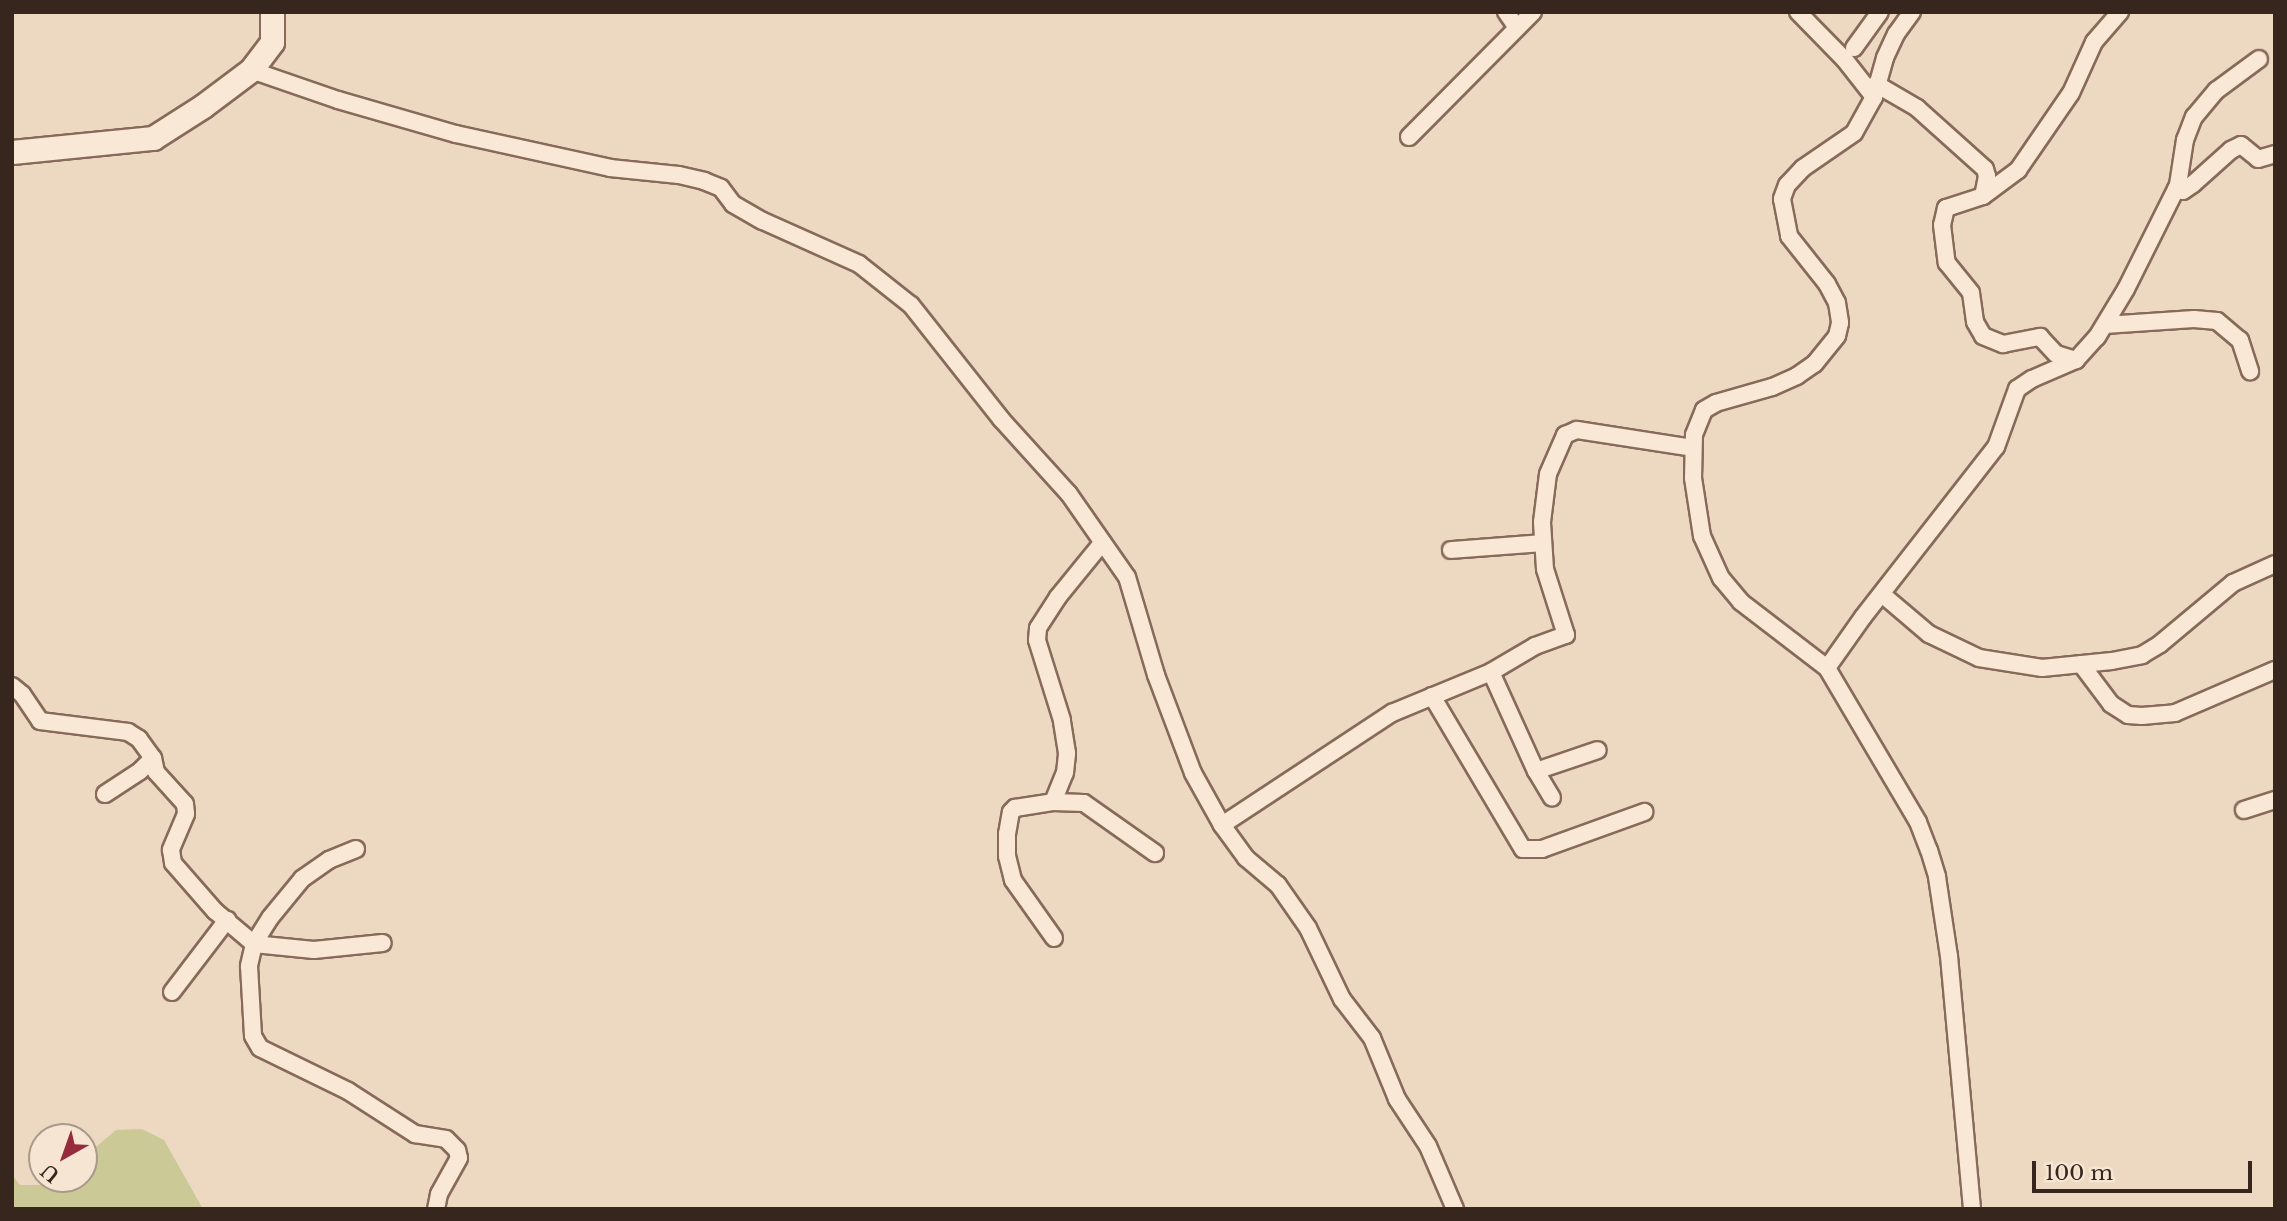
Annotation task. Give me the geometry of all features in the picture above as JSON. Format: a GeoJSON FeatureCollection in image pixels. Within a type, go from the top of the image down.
{"type":"FeatureCollection","features":[{"type":"Feature","properties":{"kind":"main road"},"geometry":{"type":"LineString","coordinates":[[12,152],[153,138],[204,106],[251,69],[272,43],[272,12]]}},
{"type":"Feature","properties":{"kind":"street"},"geometry":{"type":"LineString","coordinates":[[1506,12],[1517,28]]}},
{"type":"Feature","properties":{"kind":"street"},"geometry":{"type":"LineString","coordinates":[[1409,137],[1533,12]]}},
{"type":"Feature","properties":{"kind":"street"},"geometry":{"type":"LineString","coordinates":[[1798,12],[1875,91],[1916,108],[1979,163],[1987,176],[1983,196]]}},
{"type":"Feature","properties":{"kind":"street"},"geometry":{"type":"LineString","coordinates":[[1854,48],[1880,12]]}},
{"type":"Feature","properties":{"kind":"street"},"geometry":{"type":"LineString","coordinates":[[1912,12],[1896,34],[1875,91],[1854,133],[1804,168],[1787,185],[1782,199],[1790,236],[1827,284],[1837,303],[1840,323],[1837,336],[1814,365],[1797,376],[1772,387],[1716,403],[1704,410],[1697,422],[1693,448],[1693,478],[1702,536],[1721,579],[1741,602],[1827,668],[1918,822],[1934,862],[1949,957],[1972,1209]]}},
{"type":"Feature","properties":{"kind":"street"},"geometry":{"type":"LineString","coordinates":[[2076,360],[2056,354],[2039,337],[1995,343],[1979,331],[1973,316],[1971,293],[1950,269],[1944,257],[1942,225],[1946,208],[1983,196],[2010,179],[2071,93],[2094,42],[2120,12]]}},
{"type":"Feature","properties":{"kind":"street"},"geometry":{"type":"LineString","coordinates":[[1827,668],[1863,617],[1996,447],[2017,389],[2032,379],[2076,360],[2105,325],[2176,189],[2185,140],[2194,117],[2217,90],[2259,59]]}},
{"type":"Feature","properties":{"kind":"street"},"geometry":{"type":"LineString","coordinates":[[251,69],[328,97],[456,134],[610,168],[694,178],[721,188],[733,204],[763,221],[859,264],[896,291],[926,321],[1000,419],[1069,494],[1127,577],[1156,675],[1184,755],[1222,825],[1246,858],[1286,895],[1308,928],[1342,999],[1372,1038],[1397,1099],[1428,1146],[1455,1209]]}},
{"type":"Feature","properties":{"kind":"street"},"geometry":{"type":"LineString","coordinates":[[2176,189],[2183,191],[2231,150],[2241,145],[2258,159],[2275,154]]}},
{"type":"Feature","properties":{"kind":"street"},"geometry":{"type":"LineString","coordinates":[[2105,325],[2194,319],[2217,321],[2240,340],[2250,371]]}},
{"type":"Feature","properties":{"kind":"street"},"geometry":{"type":"LineString","coordinates":[[1222,825],[1392,713],[1491,673],[1535,646],[1566,635],[1545,569],[1542,543],[1542,522],[1549,474],[1556,451],[1565,435],[1577,430],[1693,448]]}},
{"type":"Feature","properties":{"kind":"street"},"geometry":{"type":"LineString","coordinates":[[1053,802],[1068,763],[1068,753],[1062,720],[1037,640],[1038,628],[1058,597],[1102,543]]}},
{"type":"Feature","properties":{"kind":"street"},"geometry":{"type":"LineString","coordinates":[[1451,550],[1542,543]]}},
{"type":"Feature","properties":{"kind":"street"},"geometry":{"type":"LineString","coordinates":[[1882,596],[1936,638],[1983,660],[2037,668],[2126,660],[2148,652],[2233,583],[2275,564]]}},
{"type":"Feature","properties":{"kind":"street"},"geometry":{"type":"LineString","coordinates":[[2081,664],[2111,704],[2128,715],[2142,716],[2175,713],[2275,670]]}},
{"type":"Feature","properties":{"kind":"street"},"geometry":{"type":"LineString","coordinates":[[1491,673],[1536,771],[1552,798]]}},
{"type":"Feature","properties":{"kind":"street"},"geometry":{"type":"LineString","coordinates":[[12,686],[22,694],[40,721],[128,732],[139,739],[153,758],[156,772],[186,804],[186,814],[171,850],[173,863],[227,920],[254,944],[314,950],[383,943]]}},
{"type":"Feature","properties":{"kind":"street"},"geometry":{"type":"LineString","coordinates":[[1432,696],[1523,849],[1542,849],[1644,812]]}},
{"type":"Feature","properties":{"kind":"street"},"geometry":{"type":"LineString","coordinates":[[1536,771],[1598,750]]}},
{"type":"Feature","properties":{"kind":"street"},"geometry":{"type":"LineString","coordinates":[[105,794],[153,758]]}},
{"type":"Feature","properties":{"kind":"street"},"geometry":{"type":"LineString","coordinates":[[2244,810],[2275,800]]}},
{"type":"Feature","properties":{"kind":"street"},"geometry":{"type":"LineString","coordinates":[[1054,938],[1013,880],[1007,856],[1010,812],[1015,808],[1053,802],[1084,803],[1155,853]]}},
{"type":"Feature","properties":{"kind":"street"},"geometry":{"type":"LineString","coordinates":[[356,849],[329,860],[302,879],[254,944],[249,966],[253,1036],[260,1048],[348,1091],[415,1134],[446,1139],[457,1150],[459,1158],[439,1194],[436,1209]]}},
{"type":"Feature","properties":{"kind":"street"},"geometry":{"type":"LineString","coordinates":[[172,992],[227,920]]}},
{"type":"Feature","properties":{"kind":"shaded area"},"geometry":{"type":"Polygon","coordinates":[[[142,1129],[164,1140],[203,1209],[12,1209],[12,1175],[20,1185],[28,1185],[28,1193],[98,1193],[98,1145],[116,1130],[142,1129]]]}}]}
